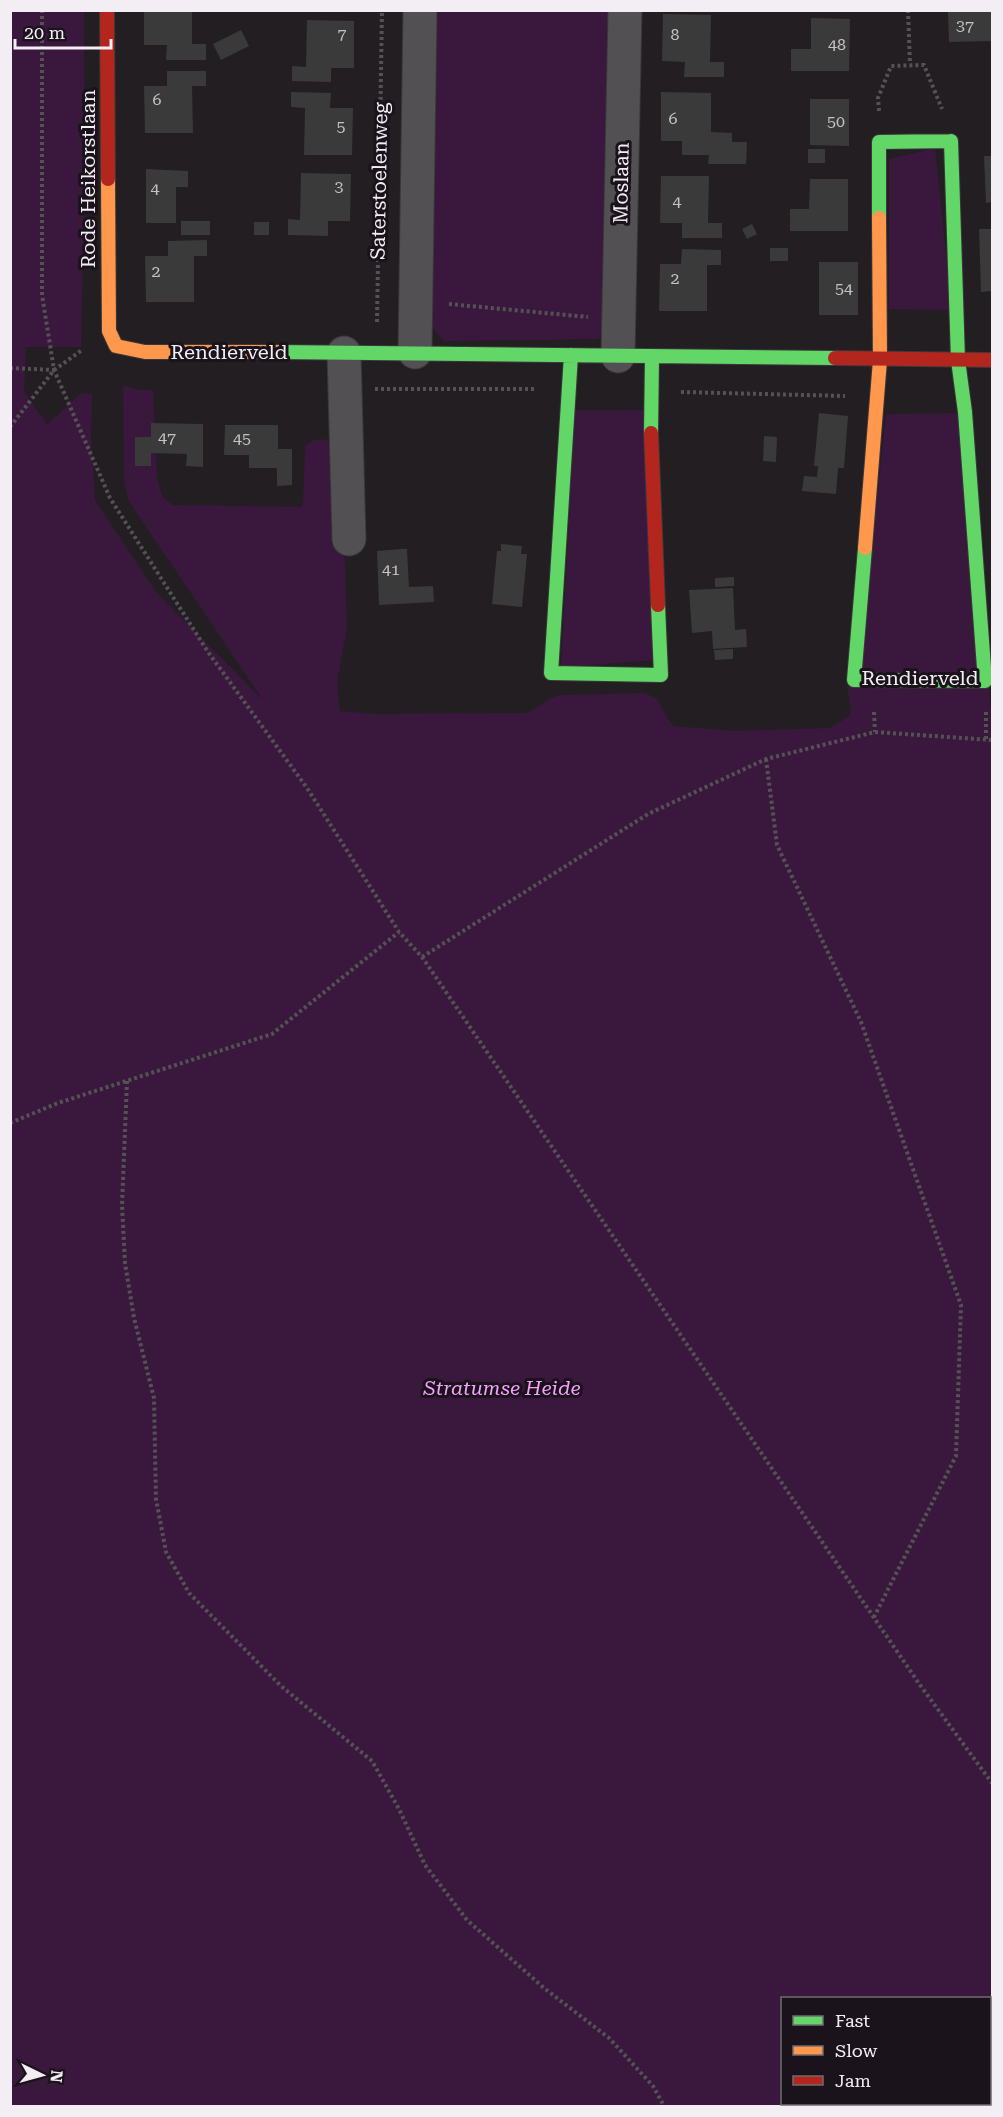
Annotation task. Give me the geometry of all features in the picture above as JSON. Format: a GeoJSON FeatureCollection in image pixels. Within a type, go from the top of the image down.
{"type":"FeatureCollection","features":[{"type":"Feature","properties":{"kind":"street","name":"Rode Heikorstlaan"},"geometry":{"type":"LineString","coordinates":[[107,10],[109,331],[116,346]]}},
{"type":"Feature","properties":{"kind":"street","name":"Saterstoelenweg"},"geometry":{"type":"LineString","coordinates":[[415,352],[420,10]]}},
{"type":"Feature","properties":{"kind":"street","name":"Moslaan"},"geometry":{"type":"LineString","coordinates":[[618,356],[625,10]]}},
{"type":"Feature","properties":{"kind":"street","name":"Rendierveld"},"geometry":{"type":"LineString","coordinates":[[879,142],[880,360],[854,680],[985,681],[965,412],[958,360],[951,141]]}},
{"type":"Feature","properties":{"kind":"street"},"geometry":{"type":"LineString","coordinates":[[879,142],[951,141]]}},
{"type":"Feature","properties":{"kind":"street","name":"Rendierveld"},"geometry":{"type":"LineString","coordinates":[[116,346],[145,352],[415,352],[993,360]]}},
{"type":"Feature","properties":{"kind":"street"},"geometry":{"type":"LineString","coordinates":[[344,353],[349,538]]}},
{"type":"Feature","properties":{"kind":"street"},"geometry":{"type":"LineString","coordinates":[[571,355],[550,673],[661,675],[650,391],[652,357]]}},
{"type":"Feature","properties":{"kind":"path"},"geometry":{"type":"LineString","coordinates":[[42,10],[42,295],[54,370],[110,498],[208,652],[307,788],[399,932],[422,957],[874,1617],[993,1783]]}},
{"type":"Feature","properties":{"kind":"path","name":"Saterstoelenweg"},"geometry":{"type":"LineString","coordinates":[[377,352],[382,10]]}},
{"type":"Feature","properties":{"kind":"path"},"geometry":{"type":"LineString","coordinates":[[908,10],[910,64]]}},
{"type":"Feature","properties":{"kind":"path"},"geometry":{"type":"LineString","coordinates":[[879,142],[878,98],[891,66],[910,64],[924,65],[950,129],[951,141]]}},
{"type":"Feature","properties":{"kind":"path"},"geometry":{"type":"LineString","coordinates":[[10,427],[54,370],[109,331]]}},
{"type":"Feature","properties":{"kind":"path"},"geometry":{"type":"LineString","coordinates":[[10,368],[54,370]]}},
{"type":"Feature","properties":{"kind":"path"},"geometry":{"type":"LineString","coordinates":[[650,391],[878,396]]}},
{"type":"Feature","properties":{"kind":"path"},"geometry":{"type":"LineString","coordinates":[[422,957],[648,814],[766,759],[875,732],[993,740]]}},
{"type":"Feature","properties":{"kind":"path"},"geometry":{"type":"LineString","coordinates":[[766,759],[777,845],[861,1022],[961,1305],[956,1456],[874,1617]]}},
{"type":"Feature","properties":{"kind":"path"},"geometry":{"type":"LineString","coordinates":[[10,1123],[58,1103],[272,1034],[399,932]]}},
{"type":"Feature","properties":{"kind":"path"},"geometry":{"type":"LineString","coordinates":[[127,1081],[122,1205],[125,1263],[134,1318],[154,1398],[156,1499],[166,1552],[189,1593],[281,1686],[372,1761],[399,1809],[425,1865],[466,1920],[544,1988],[609,2038],[653,2086],[664,2106]]}},
{"type":"Feature","properties":{"kind":"green space","name":"Stratumse Heide"},"geometry":{"type":"Polygon","coordinates":[[[84,10],[85,160],[81,347],[26,347],[24,391],[47,425],[81,393],[92,394],[91,435],[95,500],[156,592],[263,700],[128,500],[124,480],[123,385],[139,390],[153,390],[157,478],[162,496],[172,505],[301,507],[305,446],[314,440],[325,439],[334,446],[342,473],[347,627],[337,682],[340,711],[373,714],[528,713],[560,695],[642,693],[658,701],[674,726],[736,731],[830,728],[851,715],[847,686],[989,685],[990,708],[992,709],[992,2106],[11,2106],[10,11],[84,10]]]}},
{"type":"Feature","properties":{"kind":"green space"},"geometry":{"type":"Polygon","coordinates":[[[441,11],[611,11],[604,332],[598,339],[444,341],[428,324],[433,21],[441,11]]]}},
{"type":"Feature","properties":{"kind":"green space"},"geometry":{"type":"Polygon","coordinates":[[[935,148],[952,310],[889,309],[889,159],[935,148]]]}},
{"type":"Feature","properties":{"kind":"green space"},"geometry":{"type":"Polygon","coordinates":[[[575,410],[643,410],[655,660],[561,667],[575,410]]]}},
{"type":"Feature","properties":{"kind":"green space"},"geometry":{"type":"Polygon","coordinates":[[[961,413],[979,676],[858,676],[886,414],[961,413]]]}},
{"type":"Feature","properties":{"kind":"building"},"geometry":{"type":"Polygon","coordinates":[[[144,10],[192,10],[192,44],[206,44],[206,60],[166,60],[167,45],[144,45],[144,10]]]}},
{"type":"Feature","properties":{"kind":"building"},"geometry":{"type":"Polygon","coordinates":[[[992,11],[992,41],[949,42],[948,12],[992,11]]]}},
{"type":"Feature","properties":{"kind":"building"},"geometry":{"type":"Polygon","coordinates":[[[663,14],[711,15],[710,62],[724,62],[724,77],[684,77],[685,62],[662,61],[663,14]]]}},
{"type":"Feature","properties":{"kind":"building"},"geometry":{"type":"Polygon","coordinates":[[[811,18],[850,19],[849,71],[791,71],[791,49],[811,49],[811,18]]]}},
{"type":"Feature","properties":{"kind":"building"},"geometry":{"type":"Polygon","coordinates":[[[307,20],[354,21],[354,68],[331,68],[331,82],[292,81],[292,66],[306,67],[307,20]]]}},
{"type":"Feature","properties":{"kind":"building"},"geometry":{"type":"Polygon","coordinates":[[[241,30],[249,46],[221,60],[213,44],[241,30]]]}},
{"type":"Feature","properties":{"kind":"building"},"geometry":{"type":"Polygon","coordinates":[[[167,71],[206,71],[206,86],[192,86],[193,133],[145,133],[144,86],[167,86],[167,71]]]}},
{"type":"Feature","properties":{"kind":"building"},"geometry":{"type":"Polygon","coordinates":[[[291,92],[331,93],[330,108],[353,108],[352,155],[304,155],[305,108],[291,107],[291,92]]]}},
{"type":"Feature","properties":{"kind":"building"},"geometry":{"type":"Polygon","coordinates":[[[661,92],[711,93],[711,132],[732,133],[732,142],[747,142],[746,164],[708,164],[709,155],[682,155],[682,141],[661,141],[661,92]]]}},
{"type":"Feature","properties":{"kind":"building"},"geometry":{"type":"Polygon","coordinates":[[[810,99],[849,99],[849,146],[810,145],[810,99]]]}},
{"type":"Feature","properties":{"kind":"building"},"geometry":{"type":"Polygon","coordinates":[[[808,149],[825,149],[825,163],[808,163],[808,149]]]}},
{"type":"Feature","properties":{"kind":"building"},"geometry":{"type":"Polygon","coordinates":[[[984,156],[992,156],[992,202],[986,203],[984,156]]]}},
{"type":"Feature","properties":{"kind":"building"},"geometry":{"type":"Polygon","coordinates":[[[146,169],[188,171],[188,187],[176,187],[176,223],[146,223],[146,169]]]}},
{"type":"Feature","properties":{"kind":"building"},"geometry":{"type":"Polygon","coordinates":[[[301,173],[351,174],[350,221],[328,221],[328,236],[288,235],[288,219],[300,220],[301,173]]]}},
{"type":"Feature","properties":{"kind":"building"},"geometry":{"type":"Polygon","coordinates":[[[661,176],[709,176],[708,223],[722,223],[722,238],[682,238],[682,223],[660,223],[661,176]]]}},
{"type":"Feature","properties":{"kind":"building"},"geometry":{"type":"Polygon","coordinates":[[[810,179],[848,179],[848,231],[790,231],[790,209],[809,209],[810,179]]]}},
{"type":"Feature","properties":{"kind":"building"},"geometry":{"type":"Polygon","coordinates":[[[181,221],[210,221],[210,235],[181,235],[181,221]]]}},
{"type":"Feature","properties":{"kind":"building"},"geometry":{"type":"Polygon","coordinates":[[[254,222],[269,222],[269,235],[254,235],[254,222]]]}},
{"type":"Feature","properties":{"kind":"building"},"geometry":{"type":"Polygon","coordinates":[[[752,224],[757,234],[747,239],[742,229],[752,224]]]}},
{"type":"Feature","properties":{"kind":"building"},"geometry":{"type":"Polygon","coordinates":[[[979,229],[992,229],[992,291],[981,292],[979,229]]]}},
{"type":"Feature","properties":{"kind":"building"},"geometry":{"type":"Polygon","coordinates":[[[207,240],[207,256],[194,256],[194,302],[146,302],[145,256],[168,256],[168,241],[207,240]]]}},
{"type":"Feature","properties":{"kind":"building"},"geometry":{"type":"Polygon","coordinates":[[[770,248],[788,248],[788,261],[770,261],[770,248]]]}},
{"type":"Feature","properties":{"kind":"building"},"geometry":{"type":"Polygon","coordinates":[[[682,249],[721,250],[721,265],[707,265],[707,311],[659,311],[660,264],[681,264],[682,249]]]}},
{"type":"Feature","properties":{"kind":"building"},"geometry":{"type":"Polygon","coordinates":[[[819,262],[858,262],[858,315],[819,315],[819,262]]]}},
{"type":"Feature","properties":{"kind":"building"},"geometry":{"type":"Polygon","coordinates":[[[819,413],[848,416],[844,468],[838,468],[836,494],[802,491],[804,476],[817,477],[818,466],[814,466],[819,413]]]}},
{"type":"Feature","properties":{"kind":"building"},"geometry":{"type":"Polygon","coordinates":[[[151,423],[203,424],[203,467],[186,466],[187,454],[151,453],[151,466],[135,466],[135,437],[151,437],[151,423]]]}},
{"type":"Feature","properties":{"kind":"building"},"geometry":{"type":"Polygon","coordinates":[[[225,425],[278,425],[278,449],[292,449],[292,485],[277,486],[277,468],[249,468],[249,455],[224,455],[225,425]]]}},
{"type":"Feature","properties":{"kind":"building"},"geometry":{"type":"Polygon","coordinates":[[[764,436],[777,437],[776,462],[763,461],[764,436]]]}},
{"type":"Feature","properties":{"kind":"building"},"geometry":{"type":"Polygon","coordinates":[[[501,544],[522,546],[521,554],[527,554],[522,607],[492,604],[497,551],[501,551],[501,544]]]}},
{"type":"Feature","properties":{"kind":"building"},"geometry":{"type":"Polygon","coordinates":[[[407,549],[409,587],[433,586],[434,602],[379,605],[377,551],[407,549]]]}},
{"type":"Feature","properties":{"kind":"building"},"geometry":{"type":"Polygon","coordinates":[[[734,577],[734,586],[715,587],[715,578],[734,577]]]}},
{"type":"Feature","properties":{"kind":"building"},"geometry":{"type":"Polygon","coordinates":[[[733,588],[735,630],[746,629],[747,647],[713,649],[712,631],[692,633],[689,590],[733,588]]]}},
{"type":"Feature","properties":{"kind":"building"},"geometry":{"type":"Polygon","coordinates":[[[733,649],[733,659],[715,660],[714,650],[733,649]]]}},
{"type":"Feature","properties":{"kind":"traffic: fast"},"geometry":{"type":"LineString","coordinates":[[865,548],[854,680],[985,681],[965,412],[958,360],[951,141]]}},
{"type":"Feature","properties":{"kind":"traffic: fast"},"geometry":{"type":"LineString","coordinates":[[879,218],[879,142],[951,141]]}},
{"type":"Feature","properties":{"kind":"traffic: fast"},"geometry":{"type":"LineString","coordinates":[[278,352],[835,358]]}},
{"type":"Feature","properties":{"kind":"traffic: fast"},"geometry":{"type":"LineString","coordinates":[[571,355],[551,673],[661,675],[658,605]]}},
{"type":"Feature","properties":{"kind":"traffic: fast"},"geometry":{"type":"LineString","coordinates":[[651,433],[652,357]]}},
{"type":"Feature","properties":{"kind":"traffic: slow"},"geometry":{"type":"LineString","coordinates":[[108,179],[109,331],[116,346],[145,352],[278,352]]}},
{"type":"Feature","properties":{"kind":"traffic: slow"},"geometry":{"type":"LineString","coordinates":[[865,548],[880,360],[879,218]]}},
{"type":"Feature","properties":{"kind":"traffic: jam"},"geometry":{"type":"LineString","coordinates":[[107,10],[108,179]]}},
{"type":"Feature","properties":{"kind":"traffic: jam"},"geometry":{"type":"LineString","coordinates":[[835,358],[992,360]]}},
{"type":"Feature","properties":{"kind":"traffic: jam"},"geometry":{"type":"LineString","coordinates":[[651,433],[658,605]]}}]}
